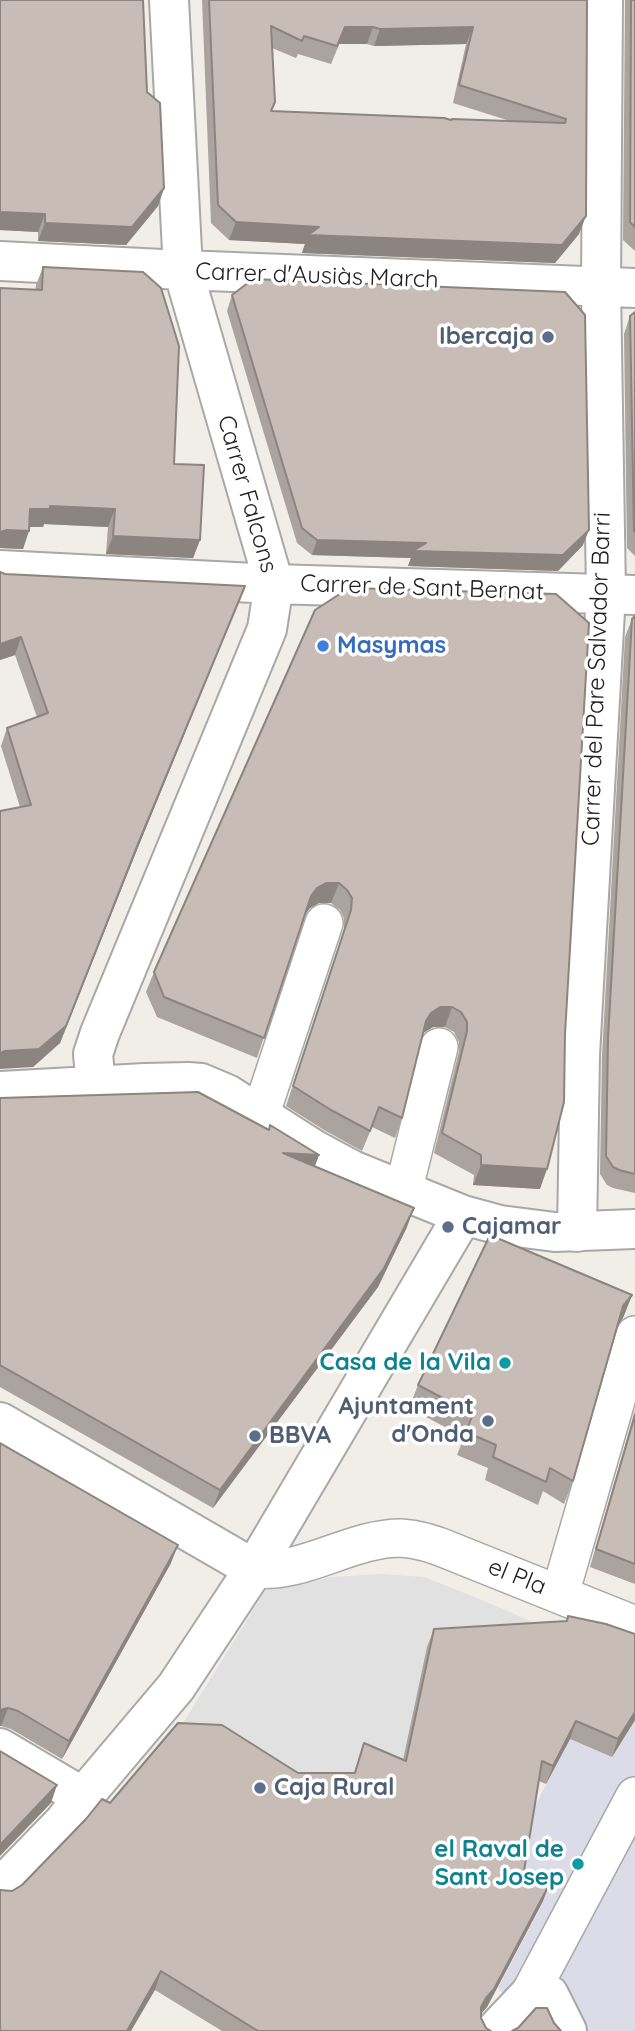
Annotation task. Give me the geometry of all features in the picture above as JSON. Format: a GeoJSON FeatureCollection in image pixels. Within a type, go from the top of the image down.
{"type":"FeatureCollection","features":[{"type":"Feature","properties":{"kind":"street","name":"Carrer Falcons"},"geometry":{"type":"LineString","coordinates":[[96,1086],[93,1054],[100,1033],[267,629],[274,584],[183,270],[169,0]]}},
{"type":"Feature","properties":{"kind":"street","name":"Carrer del Pare Salvador Barri"},"geometry":{"type":"LineString","coordinates":[[577,1232],[580,1055],[621,594],[618,287],[603,0]]}},
{"type":"Feature","properties":{"kind":"street","name":"Carrer d'Ausiàs March"},"geometry":{"type":"LineString","coordinates":[[0,261],[618,287]]}},
{"type":"Feature","properties":{"kind":"street","name":"Carrer de Sant Bernat"},"geometry":{"type":"LineString","coordinates":[[0,570],[274,584],[621,594]]}},
{"type":"Feature","properties":{"kind":"street"},"geometry":{"type":"LineString","coordinates":[[260,1116],[324,923]]}},
{"type":"Feature","properties":{"kind":"street"},"geometry":{"type":"LineString","coordinates":[[403,1192],[439,1047]]}},
{"type":"Feature","properties":{"kind":"street"},"geometry":{"type":"LineString","coordinates":[[0,1091],[201,1083],[226,1094],[342,1165],[463,1215],[529,1230],[577,1232],[635,1229]]}},
{"type":"Feature","properties":{"kind":"street"},"geometry":{"type":"LineString","coordinates":[[0,1888],[64,1822],[176,1687],[254,1569],[463,1215]]}},
{"type":"Feature","properties":{"kind":"street","name":"el Pla"},"geometry":{"type":"LineString","coordinates":[[254,1569],[270,1571],[292,1568],[387,1539],[404,1538],[429,1543],[560,1594],[635,1335]]}},
{"type":"Feature","properties":{"kind":"street"},"geometry":{"type":"LineString","coordinates":[[0,1422],[254,1569]]}},
{"type":"Feature","properties":{"kind":"street"},"geometry":{"type":"LineString","coordinates":[[560,1594],[635,1625]]}},
{"type":"Feature","properties":{"kind":"street"},"geometry":{"type":"LineString","coordinates":[[0,1748],[83,1797]]}},
{"type":"Feature","properties":{"kind":"street"},"geometry":{"type":"LineString","coordinates":[[514,2011],[635,1796]]}},
{"type":"Feature","properties":{"kind":"street"},"geometry":{"type":"LineString","coordinates":[[514,2011],[539,1991],[550,1995],[567,2031]]}},
{"type":"Feature","properties":{"kind":"shaded area"},"geometry":{"type":"Polygon","coordinates":[[[381,1574],[424,1577],[561,1634],[400,1779],[348,1791],[172,1741],[265,1591],[332,1577],[381,1574]]]}},
{"type":"Feature","properties":{"kind":"shaded area","name":"el Raval de Sant Josep"},"geometry":{"type":"Polygon","coordinates":[[[635,1720],[635,2031],[546,2031],[517,2008],[498,1988],[543,1902],[517,1894],[530,1816],[569,1739],[612,1757],[635,1720]]]}},
{"type":"Feature","properties":{"kind":"building"},"geometry":{"type":"Polygon","coordinates":[[[0,0],[143,0],[147,92],[160,103],[164,188],[132,227],[45,223],[45,214],[0,212],[0,0]]]}},
{"type":"Feature","properties":{"kind":"building"},"geometry":{"type":"Polygon","coordinates":[[[209,0],[587,0],[586,216],[562,245],[308,235],[319,227],[236,222],[218,205],[209,0]],[[271,26],[275,102],[271,111],[565,123],[566,119],[459,85],[473,27],[345,27],[337,46],[304,36],[302,41],[271,26]]]}},
{"type":"Feature","properties":{"kind":"building"},"geometry":{"type":"Polygon","coordinates":[[[631,0],[635,0],[635,227],[630,222],[631,0]]]}},
{"type":"Feature","properties":{"kind":"building"},"geometry":{"type":"Polygon","coordinates":[[[43,267],[143,272],[161,288],[179,346],[174,464],[204,465],[200,540],[113,536],[115,509],[50,506],[50,509],[30,509],[29,531],[0,532],[0,288],[42,290],[43,267]]]}},
{"type":"Feature","properties":{"kind":"building"},"geometry":{"type":"Polygon","coordinates":[[[253,279],[565,292],[585,315],[589,530],[563,555],[413,551],[426,543],[317,540],[302,528],[232,295],[253,279]]]}},
{"type":"Feature","properties":{"kind":"building"},"geometry":{"type":"Polygon","coordinates":[[[635,312],[635,532],[630,316],[635,312]]]}},
{"type":"Feature","properties":{"kind":"building"},"geometry":{"type":"Polygon","coordinates":[[[0,572],[245,586],[66,1026],[39,1049],[0,1053],[0,811],[31,805],[7,728],[48,713],[21,637],[0,644],[0,572]]]}},
{"type":"Feature","properties":{"kind":"building"},"geometry":{"type":"Polygon","coordinates":[[[349,588],[556,594],[589,623],[565,1034],[564,1102],[547,1169],[481,1165],[481,1155],[442,1133],[467,1031],[467,1022],[461,1012],[452,1007],[440,1007],[431,1013],[426,1021],[402,1118],[379,1107],[370,1131],[293,1086],[351,910],[352,898],[339,883],[326,883],[317,888],[311,896],[264,1038],[164,997],[154,972],[315,610],[349,588]]]}},
{"type":"Feature","properties":{"kind":"building"},"geometry":{"type":"Polygon","coordinates":[[[635,616],[635,1174],[613,1167],[606,1156],[608,1038],[632,619],[635,616]]]}},
{"type":"Feature","properties":{"kind":"building"},"geometry":{"type":"Polygon","coordinates":[[[198,1092],[269,1130],[270,1125],[319,1155],[283,1153],[414,1208],[384,1268],[220,1490],[0,1365],[0,1098],[198,1092]]]}},
{"type":"Feature","properties":{"kind":"building","name":"Casa de la Vila"},"geometry":{"type":"Polygon","coordinates":[[[490,1235],[632,1295],[623,1306],[573,1481],[550,1468],[546,1482],[493,1457],[496,1445],[466,1432],[473,1414],[418,1385],[490,1235]]]}},
{"type":"Feature","properties":{"kind":"building"},"geometry":{"type":"Polygon","coordinates":[[[635,1415],[635,1564],[596,1549],[635,1415]]]}},
{"type":"Feature","properties":{"kind":"building"},"geometry":{"type":"Polygon","coordinates":[[[0,1443],[178,1545],[69,1741],[18,1711],[8,1708],[0,1710],[0,1443]]]}},
{"type":"Feature","properties":{"kind":"building"},"geometry":{"type":"Polygon","coordinates":[[[568,1616],[606,1624],[635,1634],[635,1712],[618,1739],[576,1721],[553,1766],[542,1761],[523,1877],[550,1883],[494,1989],[481,2007],[481,2018],[486,2028],[491,2031],[258,2031],[161,1971],[127,2031],[0,2031],[0,1890],[12,1891],[22,1885],[102,1799],[110,1803],[178,1723],[222,1725],[298,1773],[355,1773],[364,1743],[406,1761],[434,1629],[567,1621],[568,1616]]]}},
{"type":"Feature","properties":{"kind":"building"},"geometry":{"type":"Polygon","coordinates":[[[0,1751],[57,1785],[0,1845],[0,1751]]]}},
{"type":"Feature","properties":{"kind":"building"},"geometry":{"type":"Polygon","coordinates":[[[536,2008],[547,2008],[561,2031],[512,2031],[536,2008]]]}},
{"type":"Feature","properties":{"kind":"place","name":"Ibercaja"},"geometry":{"type":"Point","coordinates":[548,337]}},
{"type":"Feature","properties":{"kind":"place","name":"Masymas"},"geometry":{"type":"Point","coordinates":[323,646]}},
{"type":"Feature","properties":{"kind":"place","name":"Cajamar"},"geometry":{"type":"Point","coordinates":[448,1227]}},
{"type":"Feature","properties":{"kind":"place","name":"Casa de la Vila"},"geometry":{"type":"Point","coordinates":[505,1363]}},
{"type":"Feature","properties":{"kind":"place","name":"Ajuntament d'Onda"},"geometry":{"type":"Point","coordinates":[488,1421]}},
{"type":"Feature","properties":{"kind":"place","name":"BBVA"},"geometry":{"type":"Point","coordinates":[255,1436]}},
{"type":"Feature","properties":{"kind":"place","name":"Caja Rural"},"geometry":{"type":"Point","coordinates":[260,1788]}},
{"type":"Feature","properties":{"kind":"place","name":"el Raval de Sant Josep"},"geometry":{"type":"Point","coordinates":[578,1864]}}]}
